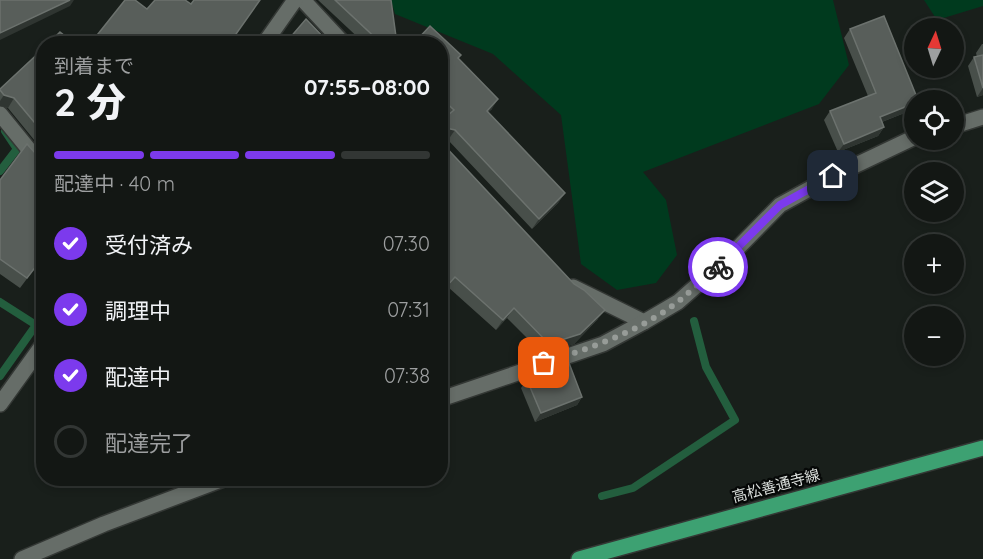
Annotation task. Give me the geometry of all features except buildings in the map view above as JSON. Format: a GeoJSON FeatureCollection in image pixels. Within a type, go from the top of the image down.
{"type":"FeatureCollection","features":[{"type":"Feature","properties":{"kind":"main road","name":"高松善通寺線"},"geometry":{"type":"LineString","coordinates":[[579,559],[983,448]]}},
{"type":"Feature","properties":{"kind":"street"},"geometry":{"type":"LineString","coordinates":[[270,36],[295,0]]}},
{"type":"Feature","properties":{"kind":"street"},"geometry":{"type":"LineString","coordinates":[[303,0],[337,36]]}},
{"type":"Feature","properties":{"kind":"street"},"geometry":{"type":"LineString","coordinates":[[0,114],[36,158]]}},
{"type":"Feature","properties":{"kind":"street"},"geometry":{"type":"LineString","coordinates":[[964,123],[983,117]]}},
{"type":"Feature","properties":{"kind":"street"},"geometry":{"type":"LineString","coordinates":[[448,397],[603,344],[644,322],[678,302],[729,257],[780,205],[833,176],[904,142]]}},
{"type":"Feature","properties":{"kind":"street"},"geometry":{"type":"LineString","coordinates":[[566,279],[574,287],[644,322]]}},
{"type":"Feature","properties":{"kind":"street"},"geometry":{"type":"LineString","coordinates":[[0,404],[36,354]]}},
{"type":"Feature","properties":{"kind":"street"},"geometry":{"type":"LineString","coordinates":[[22,559],[104,524],[205,486]]}},
{"type":"Feature","properties":{"kind":"green space"},"geometry":{"type":"Polygon","coordinates":[[[391,0],[833,0],[849,65],[819,104],[643,172],[666,200],[677,255],[656,283],[617,290],[581,264],[561,115],[493,54],[395,14],[391,0]]]}},
{"type":"Feature","properties":{"kind":"green space"},"geometry":{"type":"Polygon","coordinates":[[[924,0],[983,0],[983,6],[944,18],[936,18],[924,0]]]}},
{"type":"Feature","properties":{"kind":"waterway"},"geometry":{"type":"LineString","coordinates":[[0,171],[17,149],[5,131]]}},
{"type":"Feature","properties":{"kind":"waterway"},"geometry":{"type":"LineString","coordinates":[[0,302],[36,325],[0,376]]}},
{"type":"Feature","properties":{"kind":"waterway"},"geometry":{"type":"LineString","coordinates":[[602,496],[633,488],[735,420],[706,367],[694,321]]}},
{"type":"Feature","properties":{"kind":"way so far"},"geometry":{"type":"LineString","coordinates":[[544,363],[603,344],[644,322],[678,302],[718,267]]}},
{"type":"Feature","properties":{"kind":"route"},"geometry":{"type":"LineString","coordinates":[[718,267],[780,205],[833,176]]}}]}
